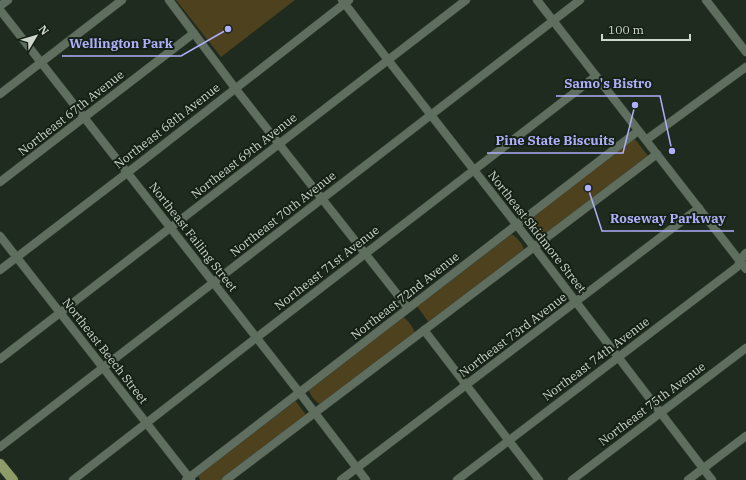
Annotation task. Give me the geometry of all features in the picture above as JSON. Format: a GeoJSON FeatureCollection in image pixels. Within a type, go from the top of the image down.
{"type":"FeatureCollection","features":[{"type":"Feature","properties":{"kind":"main road"},"geometry":{"type":"LineString","coordinates":[[0,464],[13,480]]}},
{"type":"Feature","properties":{"kind":"street"},"geometry":{"type":"LineString","coordinates":[[0,6],[8,0]]}},
{"type":"Feature","properties":{"kind":"street"},"geometry":{"type":"LineString","coordinates":[[0,94],[122,0]]}},
{"type":"Feature","properties":{"kind":"street"},"geometry":{"type":"LineString","coordinates":[[169,0],[235,88],[408,308]]}},
{"type":"Feature","properties":{"kind":"street","name":"Northeast 69th Avenue"},"geometry":{"type":"LineString","coordinates":[[0,359],[466,0]]}},
{"type":"Feature","properties":{"kind":"street"},"geometry":{"type":"LineString","coordinates":[[537,0],[746,269]]}},
{"type":"Feature","properties":{"kind":"street","name":"Northeast 70th Avenue"},"geometry":{"type":"LineString","coordinates":[[0,447],[580,0]]}},
{"type":"Feature","properties":{"kind":"street"},"geometry":{"type":"LineString","coordinates":[[706,0],[746,52]]}},
{"type":"Feature","properties":{"kind":"street","name":"Northeast Skidmore Street"},"geometry":{"type":"LineString","coordinates":[[345,1],[430,115],[534,247],[712,480]]}},
{"type":"Feature","properties":{"kind":"street","name":"Northeast 68th Avenue"},"geometry":{"type":"LineString","coordinates":[[0,270],[128,172],[345,1]]}},
{"type":"Feature","properties":{"kind":"street","name":"Northeast Failing Street"},"geometry":{"type":"LineString","coordinates":[[0,10],[128,172],[366,480]]}},
{"type":"Feature","properties":{"kind":"street","name":"Northeast 67th Avenue"},"geometry":{"type":"LineString","coordinates":[[0,182],[194,33]]}},
{"type":"Feature","properties":{"kind":"street"},"geometry":{"type":"LineString","coordinates":[[646,140],[746,67]]}},
{"type":"Feature","properties":{"kind":"street","name":"Northeast 71st Avenue"},"geometry":{"type":"LineString","coordinates":[[73,480],[596,76]]}},
{"type":"Feature","properties":{"kind":"street","name":"Northeast 72nd Avenue"},"geometry":{"type":"LineString","coordinates":[[189,479],[299,392],[638,131]]}},
{"type":"Feature","properties":{"kind":"street"},"geometry":{"type":"LineString","coordinates":[[226,480],[657,154]]}},
{"type":"Feature","properties":{"kind":"street","name":"Northeast 73rd Avenue"},"geometry":{"type":"LineString","coordinates":[[341,480],[699,208]]}},
{"type":"Feature","properties":{"kind":"street","name":"Northeast Beech Street"},"geometry":{"type":"LineString","coordinates":[[0,236],[189,479]]}},
{"type":"Feature","properties":{"kind":"street","name":"Northeast 74th Avenue"},"geometry":{"type":"LineString","coordinates":[[457,480],[737,267],[746,253]]}},
{"type":"Feature","properties":{"kind":"street"},"geometry":{"type":"LineString","coordinates":[[424,330],[539,480]]}},
{"type":"Feature","properties":{"kind":"street","name":"Northeast 75th Avenue"},"geometry":{"type":"LineString","coordinates":[[572,480],[746,348]]}},
{"type":"Feature","properties":{"kind":"street"},"geometry":{"type":"LineString","coordinates":[[688,480],[746,436]]}},
{"type":"Feature","properties":{"kind":"shaded area"},"geometry":{"type":"Polygon","coordinates":[[[176,0],[295,0],[221,57],[176,0]]]}},
{"type":"Feature","properties":{"kind":"shaded area"},"geometry":{"type":"Polygon","coordinates":[[[634,138],[649,157],[537,239],[527,226],[526,222],[634,138]]]}},
{"type":"Feature","properties":{"kind":"shaded area"},"geometry":{"type":"Polygon","coordinates":[[[511,234],[519,240],[524,250],[429,322],[417,306],[511,234]]]}},
{"type":"Feature","properties":{"kind":"shaded area"},"geometry":{"type":"Polygon","coordinates":[[[403,317],[413,328],[415,333],[321,405],[311,396],[309,389],[403,317]]]}},
{"type":"Feature","properties":{"kind":"shaded area"},"geometry":{"type":"Polygon","coordinates":[[[295,400],[306,415],[224,480],[200,480],[198,475],[295,400]]]}},
{"type":"Feature","properties":{"kind":"place","name":"Wellington Park"},"geometry":{"type":"Point","coordinates":[228,29]}},
{"type":"Feature","properties":{"kind":"place","name":"Pine State Biscuits"},"geometry":{"type":"Point","coordinates":[635,105]}},
{"type":"Feature","properties":{"kind":"place","name":"Samo's Bistro"},"geometry":{"type":"Point","coordinates":[672,151]}},
{"type":"Feature","properties":{"kind":"place","name":"Roseway Parkway"},"geometry":{"type":"Point","coordinates":[588,188]}}]}
